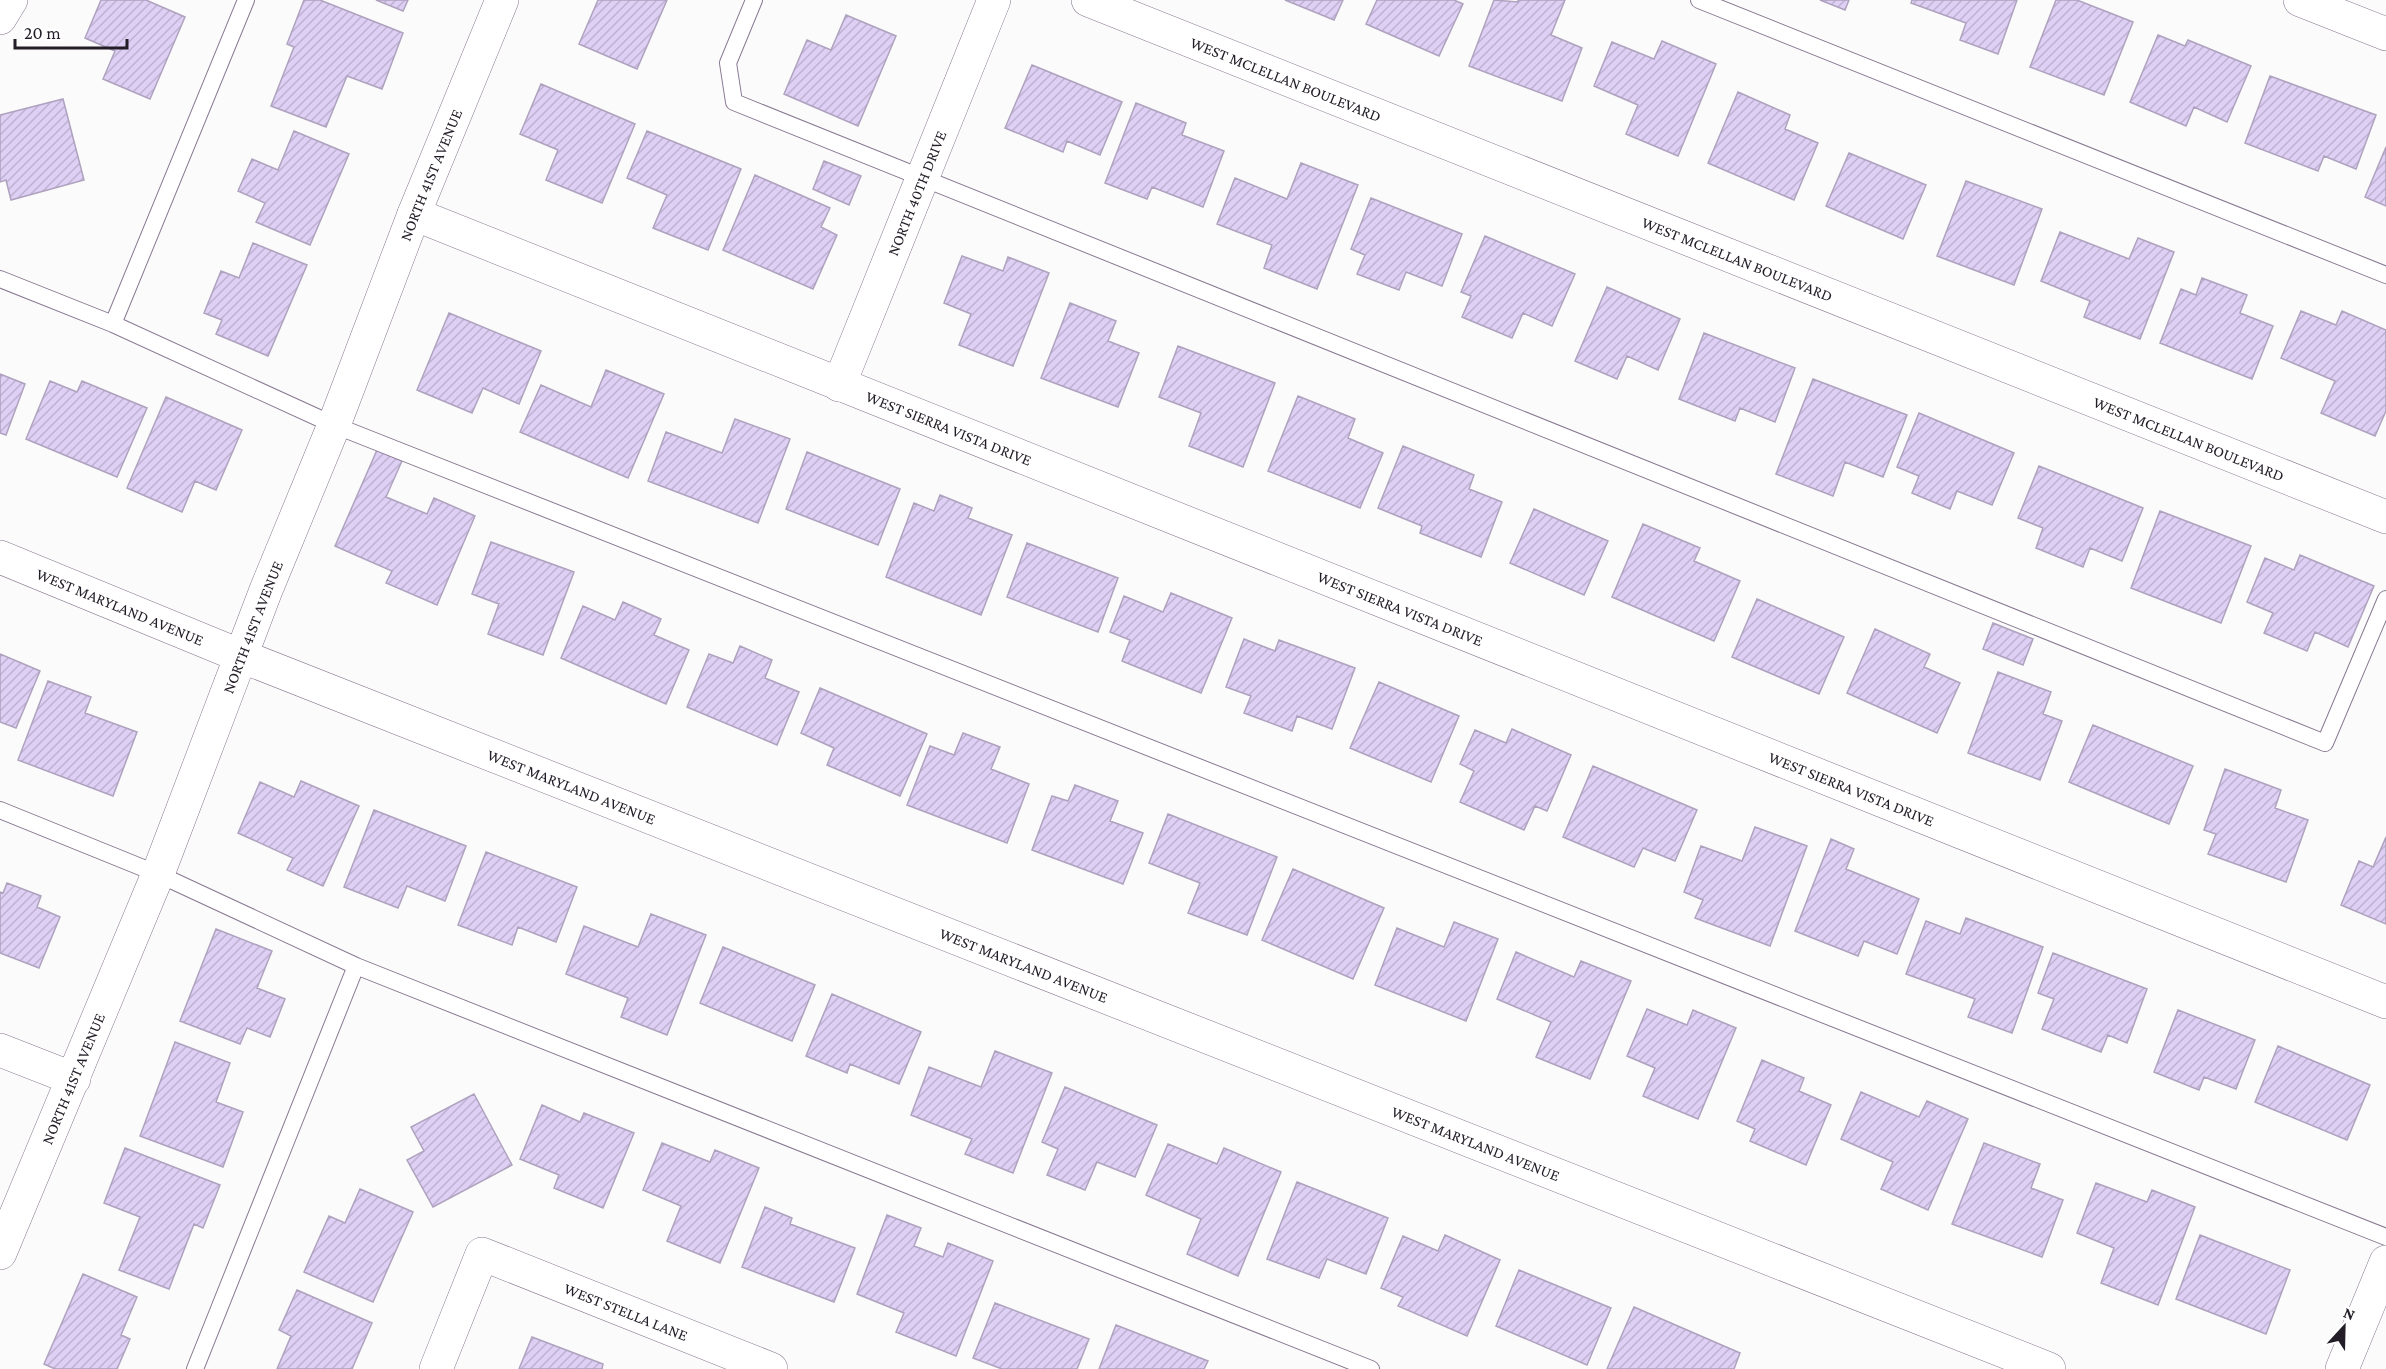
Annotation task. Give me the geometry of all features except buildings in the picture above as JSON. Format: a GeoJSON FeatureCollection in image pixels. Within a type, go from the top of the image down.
{"type":"FeatureCollection","features":[{"type":"Feature","properties":{"kind":"street"},"geometry":{"type":"LineString","coordinates":[[0,18],[12,0]]}},
{"type":"Feature","properties":{"kind":"street","name":"NORTH 41ST AVENUE"},"geometry":{"type":"LineString","coordinates":[[0,1253],[158,874],[266,590],[334,426],[414,214],[502,0]]}},
{"type":"Feature","properties":{"kind":"street","name":"NORTH 40TH DRIVE"},"geometry":{"type":"LineString","coordinates":[[839,385],[994,0]]}},
{"type":"Feature","properties":{"kind":"street","name":"WEST MCLELLAN BOULEVARD"},"geometry":{"type":"LineString","coordinates":[[1088,0],[2386,517]]}},
{"type":"Feature","properties":{"kind":"street"},"geometry":{"type":"LineString","coordinates":[[2300,0],[2386,34]]}},
{"type":"Feature","properties":{"kind":"street","name":"WEST SIERRA VISTA DRIVE"},"geometry":{"type":"LineString","coordinates":[[414,214],[2386,1002]]}},
{"type":"Feature","properties":{"kind":"street","name":"WEST MARYLAND AVENUE"},"geometry":{"type":"LineString","coordinates":[[0,557],[242,656],[2049,1369]]}},
{"type":"Feature","properties":{"kind":"street"},"geometry":{"type":"LineString","coordinates":[[0,1050],[74,1079]]}},
{"type":"Feature","properties":{"kind":"street","name":"WEST STELLA LANE"},"geometry":{"type":"LineString","coordinates":[[436,1369],[482,1254],[771,1369]]}},
{"type":"Feature","properties":{"kind":"street"},"geometry":{"type":"LineString","coordinates":[[2342,1369],[2386,1262]]}},
{"type":"Feature","properties":{"kind":"lane"},"geometry":{"type":"LineString","coordinates":[[113,324],[246,0]]}},
{"type":"Feature","properties":{"kind":"lane"},"geometry":{"type":"LineString","coordinates":[[754,0],[729,63],[734,102],[2325,743],[2386,599]]}},
{"type":"Feature","properties":{"kind":"lane"},"geometry":{"type":"LineString","coordinates":[[1699,0],[2386,275]]}},
{"type":"Feature","properties":{"kind":"lane"},"geometry":{"type":"LineString","coordinates":[[0,279],[113,324],[334,426],[2386,1238]]}},
{"type":"Feature","properties":{"kind":"lane"},"geometry":{"type":"LineString","coordinates":[[0,810],[158,874],[356,966],[1371,1369]]}},
{"type":"Feature","properties":{"kind":"lane"},"geometry":{"type":"LineString","coordinates":[[195,1369],[356,966]]}}]}
